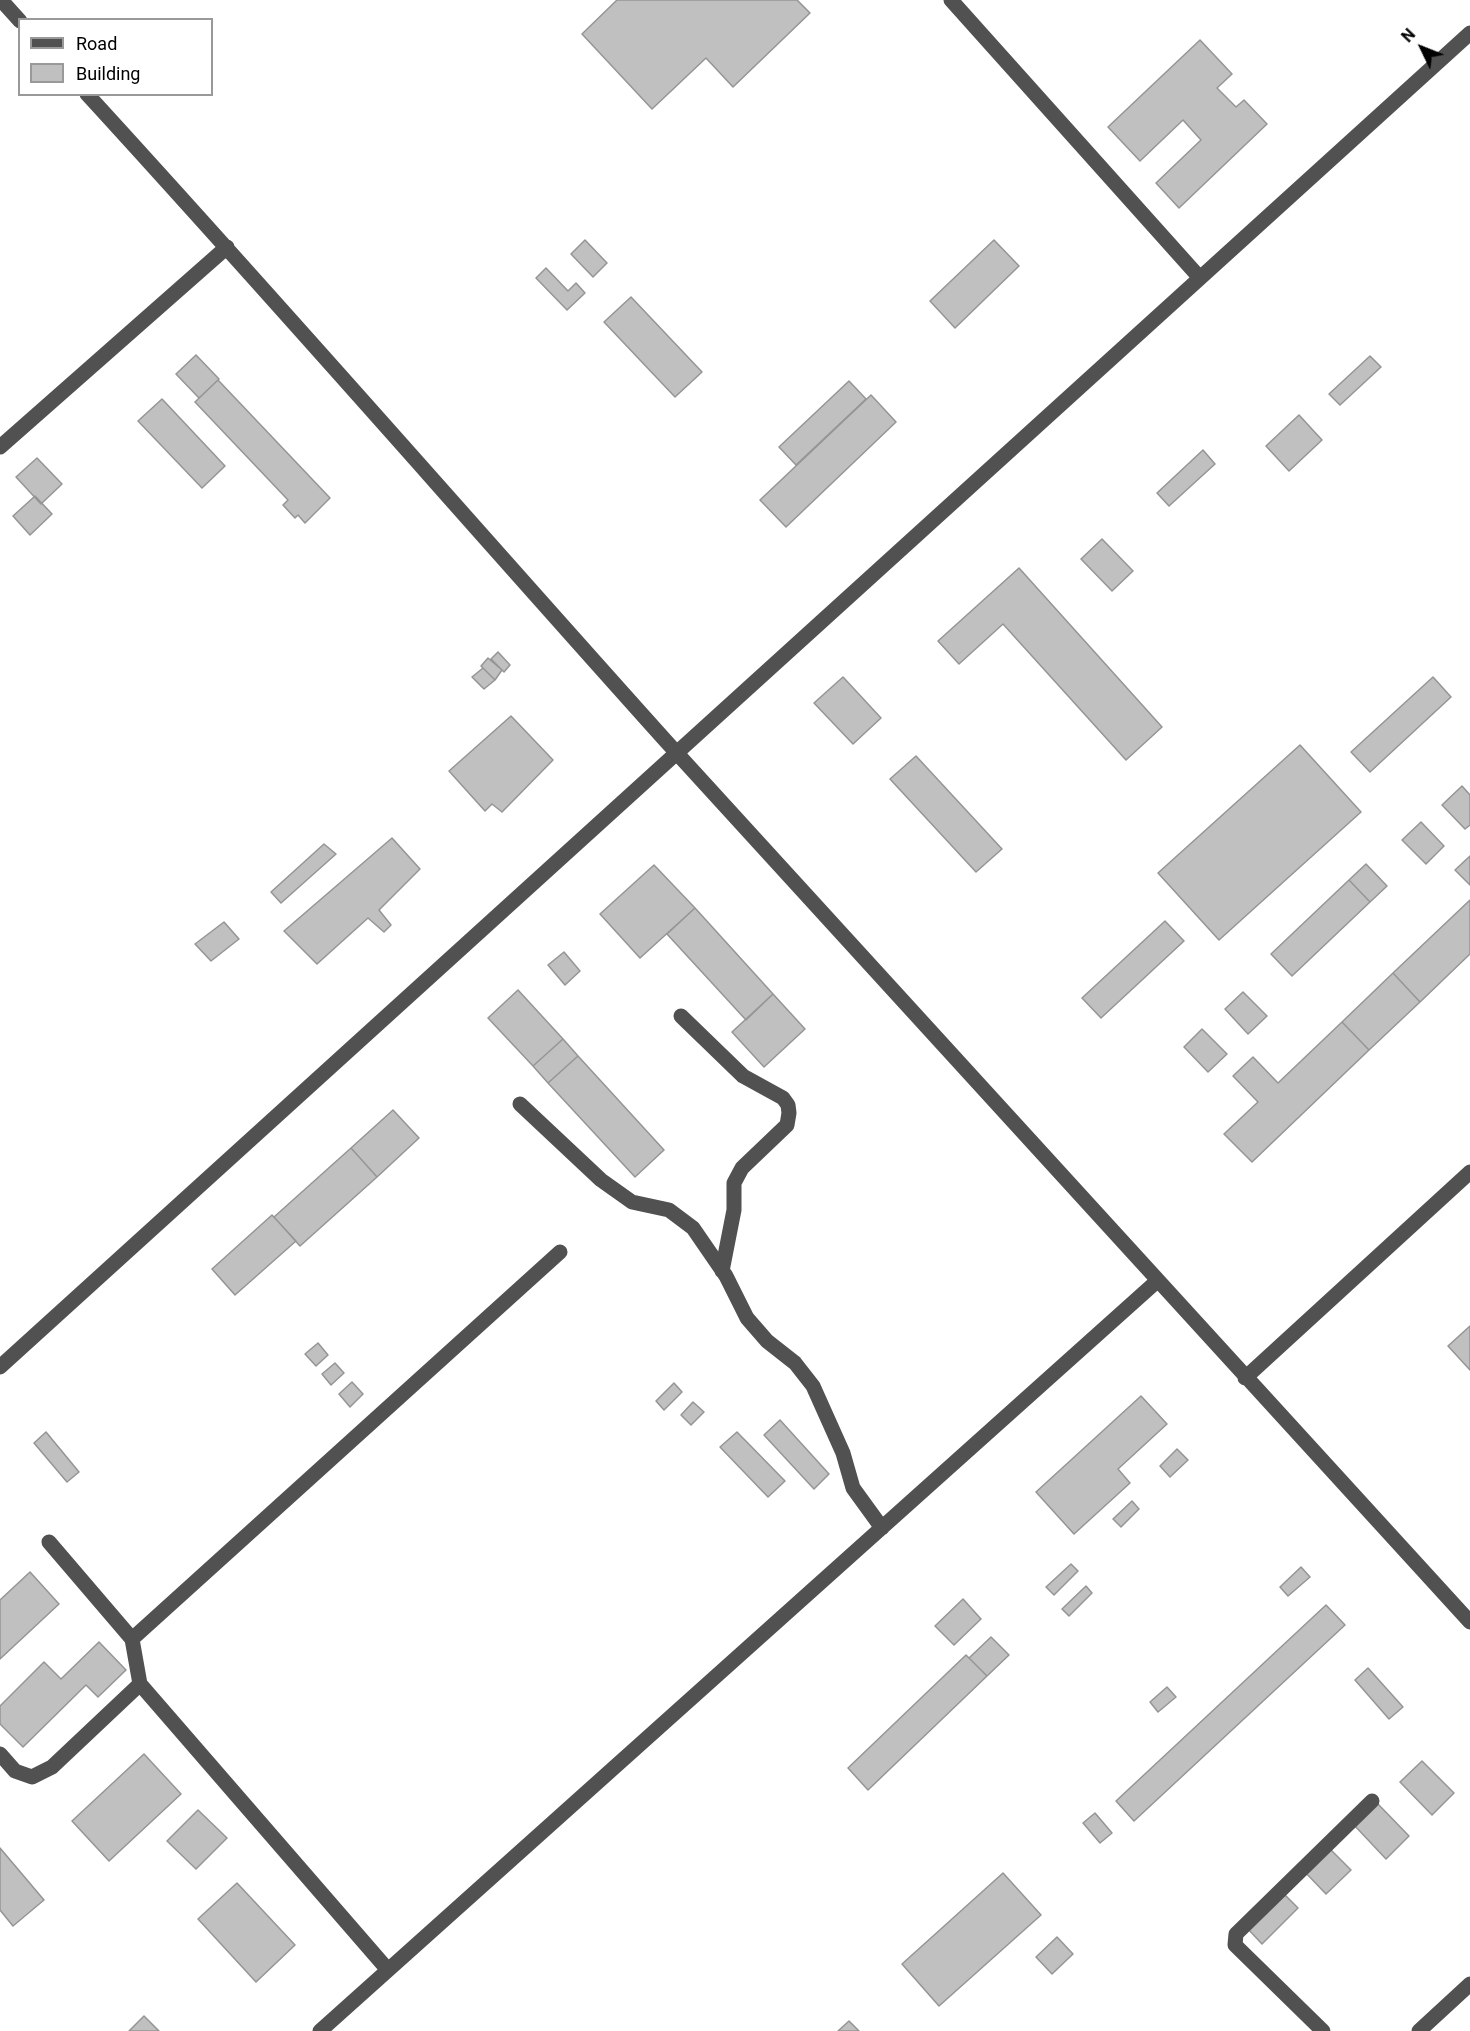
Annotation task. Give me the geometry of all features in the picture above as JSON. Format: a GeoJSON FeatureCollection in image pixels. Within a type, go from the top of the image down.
{"type":"FeatureCollection","features":[{"type":"Feature","properties":{"kind":"lane"},"geometry":{"type":"LineString","coordinates":[[1,0],[18,19]]}},
{"type":"Feature","properties":{"kind":"lane"},"geometry":{"type":"LineString","coordinates":[[951,0],[1200,278]]}},
{"type":"Feature","properties":{"kind":"lane"},"geometry":{"type":"LineString","coordinates":[[0,1367],[1470,33]]}},
{"type":"Feature","properties":{"kind":"lane"},"geometry":{"type":"LineString","coordinates":[[89,96],[228,248],[677,753],[1156,1282],[1470,1622]]}},
{"type":"Feature","properties":{"kind":"lane"},"geometry":{"type":"LineString","coordinates":[[0,447],[228,248]]}},
{"type":"Feature","properties":{"kind":"lane"},"geometry":{"type":"LineString","coordinates":[[681,1016],[743,1076],[783,1098],[788,1105],[787,1125],[742,1168],[734,1183],[734,1210],[722,1271]]}},
{"type":"Feature","properties":{"kind":"lane"},"geometry":{"type":"LineString","coordinates":[[520,1104],[602,1180],[632,1202],[669,1210],[693,1228],[722,1271],[747,1318],[767,1341],[795,1363],[813,1386],[843,1453],[853,1488],[882,1528]]}},
{"type":"Feature","properties":{"kind":"lane"},"geometry":{"type":"LineString","coordinates":[[1245,1378],[1470,1172]]}},
{"type":"Feature","properties":{"kind":"lane"},"geometry":{"type":"LineString","coordinates":[[132,1639],[560,1252]]}},
{"type":"Feature","properties":{"kind":"lane"},"geometry":{"type":"LineString","coordinates":[[320,2031],[1156,1282]]}},
{"type":"Feature","properties":{"kind":"lane"},"geometry":{"type":"LineString","coordinates":[[49,1542],[132,1639],[140,1684],[388,1970]]}},
{"type":"Feature","properties":{"kind":"lane"},"geometry":{"type":"LineString","coordinates":[[0,1754],[15,1771],[32,1777],[52,1767],[140,1684]]}},
{"type":"Feature","properties":{"kind":"lane"},"geometry":{"type":"LineString","coordinates":[[1323,2031],[1235,1946],[1236,1934],[1372,1801]]}},
{"type":"Feature","properties":{"kind":"lane"},"geometry":{"type":"LineString","coordinates":[[1419,2031],[1470,1984]]}},
{"type":"Feature","properties":{"kind":"building"},"geometry":{"type":"Polygon","coordinates":[[[617,0],[797,0],[810,13],[733,87],[706,58],[652,109],[582,34],[617,0]]]}},
{"type":"Feature","properties":{"kind":"building"},"geometry":{"type":"Polygon","coordinates":[[[1200,40],[1232,74],[1217,88],[1236,107],[1244,100],[1267,124],[1179,208],[1156,183],[1201,140],[1183,120],[1140,161],[1108,127],[1200,40]]]}},
{"type":"Feature","properties":{"kind":"building"},"geometry":{"type":"Polygon","coordinates":[[[585,240],[607,263],[593,277],[571,254],[585,240]]]}},
{"type":"Feature","properties":{"kind":"building"},"geometry":{"type":"Polygon","coordinates":[[[994,240],[1019,266],[955,328],[930,301],[994,240]]]}},
{"type":"Feature","properties":{"kind":"building"},"geometry":{"type":"Polygon","coordinates":[[[546,268],[568,291],[576,283],[585,293],[567,310],[536,278],[546,268]]]}},
{"type":"Feature","properties":{"kind":"building"},"geometry":{"type":"Polygon","coordinates":[[[631,297],[702,372],[675,397],[604,322],[631,297]]]}},
{"type":"Feature","properties":{"kind":"building"},"geometry":{"type":"Polygon","coordinates":[[[196,355],[219,379],[199,398],[176,374],[196,355]]]}},
{"type":"Feature","properties":{"kind":"building"},"geometry":{"type":"Polygon","coordinates":[[[1370,356],[1381,367],[1340,405],[1329,394],[1370,356]]]}},
{"type":"Feature","properties":{"kind":"building"},"geometry":{"type":"Polygon","coordinates":[[[218,380],[330,498],[305,523],[298,515],[295,518],[283,505],[288,500],[195,402],[218,380]]]}},
{"type":"Feature","properties":{"kind":"building"},"geometry":{"type":"Polygon","coordinates":[[[849,381],[866,399],[796,465],[779,447],[849,381]]]}},
{"type":"Feature","properties":{"kind":"building"},"geometry":{"type":"Polygon","coordinates":[[[871,395],[896,422],[786,527],[760,500],[871,395]]]}},
{"type":"Feature","properties":{"kind":"building"},"geometry":{"type":"Polygon","coordinates":[[[162,399],[225,466],[202,488],[138,421],[162,399]]]}},
{"type":"Feature","properties":{"kind":"building"},"geometry":{"type":"Polygon","coordinates":[[[1299,415],[1322,440],[1289,471],[1266,446],[1299,415]]]}},
{"type":"Feature","properties":{"kind":"building"},"geometry":{"type":"Polygon","coordinates":[[[1203,450],[1215,464],[1169,506],[1157,493],[1203,450]]]}},
{"type":"Feature","properties":{"kind":"building"},"geometry":{"type":"Polygon","coordinates":[[[37,458],[62,484],[41,504],[16,477],[37,458]]]}},
{"type":"Feature","properties":{"kind":"building"},"geometry":{"type":"Polygon","coordinates":[[[35,496],[52,514],[30,535],[13,516],[35,496]]]}},
{"type":"Feature","properties":{"kind":"building"},"geometry":{"type":"Polygon","coordinates":[[[1102,539],[1133,571],[1112,591],[1081,559],[1102,539]]]}},
{"type":"Feature","properties":{"kind":"building"},"geometry":{"type":"Polygon","coordinates":[[[1019,568],[1162,727],[1126,760],[1003,624],[959,664],[938,641],[1019,568]]]}},
{"type":"Feature","properties":{"kind":"building"},"geometry":{"type":"Polygon","coordinates":[[[498,652],[510,665],[504,672],[491,659],[498,652]]]}},
{"type":"Feature","properties":{"kind":"building"},"geometry":{"type":"Polygon","coordinates":[[[488,658],[502,670],[495,680],[481,666],[488,658]]]}},
{"type":"Feature","properties":{"kind":"building"},"geometry":{"type":"Polygon","coordinates":[[[483,668],[495,680],[484,689],[472,677],[483,668]]]}},
{"type":"Feature","properties":{"kind":"building"},"geometry":{"type":"Polygon","coordinates":[[[843,677],[881,718],[853,744],[814,703],[843,677]]]}},
{"type":"Feature","properties":{"kind":"building"},"geometry":{"type":"Polygon","coordinates":[[[1433,677],[1451,697],[1370,772],[1351,752],[1433,677]]]}},
{"type":"Feature","properties":{"kind":"building"},"geometry":{"type":"Polygon","coordinates":[[[511,716],[553,760],[502,812],[492,804],[485,811],[449,771],[511,716]]]}},
{"type":"Feature","properties":{"kind":"building"},"geometry":{"type":"Polygon","coordinates":[[[1300,745],[1361,812],[1219,940],[1158,873],[1300,745]]]}},
{"type":"Feature","properties":{"kind":"building"},"geometry":{"type":"Polygon","coordinates":[[[916,756],[1002,849],[976,872],[890,779],[916,756]]]}},
{"type":"Feature","properties":{"kind":"building"},"geometry":{"type":"Polygon","coordinates":[[[1462,786],[1470,795],[1470,825],[1465,829],[1442,805],[1462,786]]]}},
{"type":"Feature","properties":{"kind":"building"},"geometry":{"type":"Polygon","coordinates":[[[1421,822],[1444,846],[1426,864],[1402,840],[1421,822]]]}},
{"type":"Feature","properties":{"kind":"building"},"geometry":{"type":"Polygon","coordinates":[[[392,838],[420,869],[379,910],[391,925],[384,932],[368,918],[317,964],[284,931],[392,838]]]}},
{"type":"Feature","properties":{"kind":"building"},"geometry":{"type":"Polygon","coordinates":[[[324,844],[336,854],[281,903],[271,892],[324,844]]]}},
{"type":"Feature","properties":{"kind":"building"},"geometry":{"type":"Polygon","coordinates":[[[1470,856],[1470,885],[1455,870],[1470,856]]]}},
{"type":"Feature","properties":{"kind":"building"},"geometry":{"type":"Polygon","coordinates":[[[1366,864],[1387,886],[1370,902],[1349,880],[1366,864]]]}},
{"type":"Feature","properties":{"kind":"building"},"geometry":{"type":"Polygon","coordinates":[[[654,865],[695,908],[640,958],[600,914],[654,865]]]}},
{"type":"Feature","properties":{"kind":"building"},"geometry":{"type":"Polygon","coordinates":[[[1349,880],[1370,902],[1292,976],[1271,954],[1349,880]]]}},
{"type":"Feature","properties":{"kind":"building"},"geometry":{"type":"Polygon","coordinates":[[[1470,900],[1470,954],[1420,1002],[1393,973],[1470,900]]]}},
{"type":"Feature","properties":{"kind":"building"},"geometry":{"type":"Polygon","coordinates":[[[695,908],[773,994],[746,1020],[667,934],[695,908]]]}},
{"type":"Feature","properties":{"kind":"building"},"geometry":{"type":"Polygon","coordinates":[[[1165,921],[1184,941],[1101,1018],[1082,998],[1165,921]]]}},
{"type":"Feature","properties":{"kind":"building"},"geometry":{"type":"Polygon","coordinates":[[[224,922],[239,939],[211,961],[195,944],[224,922]]]}},
{"type":"Feature","properties":{"kind":"building"},"geometry":{"type":"Polygon","coordinates":[[[564,952],[580,971],[565,985],[548,965],[564,952]]]}},
{"type":"Feature","properties":{"kind":"building"},"geometry":{"type":"Polygon","coordinates":[[[1393,973],[1420,1002],[1369,1050],[1342,1022],[1393,973]]]}},
{"type":"Feature","properties":{"kind":"building"},"geometry":{"type":"Polygon","coordinates":[[[518,990],[563,1039],[533,1066],[488,1018],[518,990]]]}},
{"type":"Feature","properties":{"kind":"building"},"geometry":{"type":"Polygon","coordinates":[[[1243,992],[1267,1016],[1248,1034],[1225,1009],[1243,992]]]}},
{"type":"Feature","properties":{"kind":"building"},"geometry":{"type":"Polygon","coordinates":[[[773,994],[805,1029],[764,1067],[732,1032],[773,994]]]}},
{"type":"Feature","properties":{"kind":"building"},"geometry":{"type":"Polygon","coordinates":[[[1342,1022],[1369,1050],[1252,1162],[1224,1134],[1258,1102],[1233,1076],[1253,1057],[1278,1083],[1342,1022]]]}},
{"type":"Feature","properties":{"kind":"building"},"geometry":{"type":"Polygon","coordinates":[[[1202,1029],[1227,1054],[1208,1072],[1184,1047],[1202,1029]]]}},
{"type":"Feature","properties":{"kind":"building"},"geometry":{"type":"Polygon","coordinates":[[[563,1039],[578,1056],[548,1083],[533,1066],[563,1039]]]}},
{"type":"Feature","properties":{"kind":"building"},"geometry":{"type":"Polygon","coordinates":[[[578,1056],[664,1150],[635,1177],[548,1083],[578,1056]]]}},
{"type":"Feature","properties":{"kind":"building"},"geometry":{"type":"Polygon","coordinates":[[[393,1110],[419,1138],[377,1177],[351,1148],[393,1110]]]}},
{"type":"Feature","properties":{"kind":"building"},"geometry":{"type":"Polygon","coordinates":[[[351,1148],[377,1177],[300,1246],[274,1217],[351,1148]]]}},
{"type":"Feature","properties":{"kind":"building"},"geometry":{"type":"Polygon","coordinates":[[[272,1215],[296,1241],[235,1295],[212,1269],[272,1215]]]}},
{"type":"Feature","properties":{"kind":"building"},"geometry":{"type":"Polygon","coordinates":[[[1470,1326],[1470,1370],[1448,1346],[1470,1326]]]}},
{"type":"Feature","properties":{"kind":"building"},"geometry":{"type":"Polygon","coordinates":[[[318,1343],[328,1355],[316,1366],[305,1354],[318,1343]]]}},
{"type":"Feature","properties":{"kind":"building"},"geometry":{"type":"Polygon","coordinates":[[[335,1363],[344,1373],[331,1385],[322,1374],[335,1363]]]}},
{"type":"Feature","properties":{"kind":"building"},"geometry":{"type":"Polygon","coordinates":[[[352,1382],[363,1394],[350,1407],[339,1394],[352,1382]]]}},
{"type":"Feature","properties":{"kind":"building"},"geometry":{"type":"Polygon","coordinates":[[[674,1383],[682,1392],[664,1410],[656,1401],[674,1383]]]}},
{"type":"Feature","properties":{"kind":"building"},"geometry":{"type":"Polygon","coordinates":[[[1141,1396],[1167,1424],[1118,1469],[1130,1483],[1074,1534],[1036,1492],[1141,1396]]]}},
{"type":"Feature","properties":{"kind":"building"},"geometry":{"type":"Polygon","coordinates":[[[693,1402],[704,1412],[691,1425],[681,1415],[693,1402]]]}},
{"type":"Feature","properties":{"kind":"building"},"geometry":{"type":"Polygon","coordinates":[[[780,1420],[829,1474],[814,1489],[764,1435],[780,1420]]]}},
{"type":"Feature","properties":{"kind":"building"},"geometry":{"type":"Polygon","coordinates":[[[46,1432],[79,1472],[67,1482],[34,1443],[46,1432]]]}},
{"type":"Feature","properties":{"kind":"building"},"geometry":{"type":"Polygon","coordinates":[[[737,1432],[785,1481],[768,1497],[720,1447],[737,1432]]]}},
{"type":"Feature","properties":{"kind":"building"},"geometry":{"type":"Polygon","coordinates":[[[1177,1449],[1188,1460],[1170,1477],[1160,1466],[1177,1449]]]}},
{"type":"Feature","properties":{"kind":"building"},"geometry":{"type":"Polygon","coordinates":[[[1132,1501],[1139,1509],[1121,1527],[1113,1519],[1132,1501]]]}},
{"type":"Feature","properties":{"kind":"building"},"geometry":{"type":"Polygon","coordinates":[[[1071,1564],[1078,1571],[1054,1595],[1046,1587],[1071,1564]]]}},
{"type":"Feature","properties":{"kind":"building"},"geometry":{"type":"Polygon","coordinates":[[[1301,1567],[1310,1577],[1288,1596],[1280,1587],[1301,1567]]]}},
{"type":"Feature","properties":{"kind":"building"},"geometry":{"type":"Polygon","coordinates":[[[30,1572],[59,1604],[0,1659],[0,1600],[30,1572]]]}},
{"type":"Feature","properties":{"kind":"building"},"geometry":{"type":"Polygon","coordinates":[[[1086,1586],[1092,1593],[1069,1616],[1062,1609],[1086,1586]]]}},
{"type":"Feature","properties":{"kind":"building"},"geometry":{"type":"Polygon","coordinates":[[[963,1599],[981,1619],[954,1645],[935,1626],[963,1599]]]}},
{"type":"Feature","properties":{"kind":"building"},"geometry":{"type":"Polygon","coordinates":[[[1326,1605],[1345,1625],[1134,1821],[1116,1801],[1326,1605]]]}},
{"type":"Feature","properties":{"kind":"building"},"geometry":{"type":"Polygon","coordinates":[[[991,1637],[1009,1655],[987,1676],[969,1658],[991,1637]]]}},
{"type":"Feature","properties":{"kind":"building"},"geometry":{"type":"Polygon","coordinates":[[[99,1642],[126,1670],[98,1697],[86,1685],[23,1747],[0,1724],[0,1706],[44,1662],[61,1679],[99,1642]]]}},
{"type":"Feature","properties":{"kind":"building"},"geometry":{"type":"Polygon","coordinates":[[[966,1655],[987,1676],[868,1790],[848,1768],[966,1655]]]}},
{"type":"Feature","properties":{"kind":"building"},"geometry":{"type":"Polygon","coordinates":[[[1368,1668],[1403,1707],[1389,1719],[1355,1680],[1368,1668]]]}},
{"type":"Feature","properties":{"kind":"building"},"geometry":{"type":"Polygon","coordinates":[[[1167,1687],[1176,1697],[1158,1712],[1150,1702],[1167,1687]]]}},
{"type":"Feature","properties":{"kind":"building"},"geometry":{"type":"Polygon","coordinates":[[[144,1754],[181,1794],[109,1861],[72,1821],[144,1754]]]}},
{"type":"Feature","properties":{"kind":"building"},"geometry":{"type":"Polygon","coordinates":[[[1422,1761],[1454,1793],[1432,1815],[1400,1782],[1422,1761]]]}},
{"type":"Feature","properties":{"kind":"building"},"geometry":{"type":"Polygon","coordinates":[[[1377,1803],[1409,1836],[1386,1859],[1354,1825],[1377,1803]]]}},
{"type":"Feature","properties":{"kind":"building"},"geometry":{"type":"Polygon","coordinates":[[[198,1810],[227,1838],[196,1869],[167,1841],[198,1810]]]}},
{"type":"Feature","properties":{"kind":"building"},"geometry":{"type":"Polygon","coordinates":[[[1095,1813],[1112,1833],[1100,1843],[1083,1823],[1095,1813]]]}},
{"type":"Feature","properties":{"kind":"building"},"geometry":{"type":"Polygon","coordinates":[[[1328,1847],[1351,1870],[1326,1894],[1304,1871],[1328,1847]]]}},
{"type":"Feature","properties":{"kind":"building"},"geometry":{"type":"Polygon","coordinates":[[[0,1848],[44,1900],[13,1926],[0,1910],[0,1848]]]}},
{"type":"Feature","properties":{"kind":"building"},"geometry":{"type":"Polygon","coordinates":[[[1003,1873],[1041,1915],[939,2006],[902,1964],[1003,1873]]]}},
{"type":"Feature","properties":{"kind":"building"},"geometry":{"type":"Polygon","coordinates":[[[237,1883],[295,1945],[256,1982],[198,1919],[237,1883]]]}},
{"type":"Feature","properties":{"kind":"building"},"geometry":{"type":"Polygon","coordinates":[[[1284,1894],[1298,1908],[1262,1944],[1248,1929],[1284,1894]]]}},
{"type":"Feature","properties":{"kind":"building"},"geometry":{"type":"Polygon","coordinates":[[[1057,1937],[1073,1954],[1052,1974],[1036,1957],[1057,1937]]]}},
{"type":"Feature","properties":{"kind":"building"},"geometry":{"type":"Polygon","coordinates":[[[144,2016],[159,2031],[129,2031],[144,2016]]]}},
{"type":"Feature","properties":{"kind":"building"},"geometry":{"type":"Polygon","coordinates":[[[849,2021],[859,2031],[838,2031],[849,2021]]]}}]}
